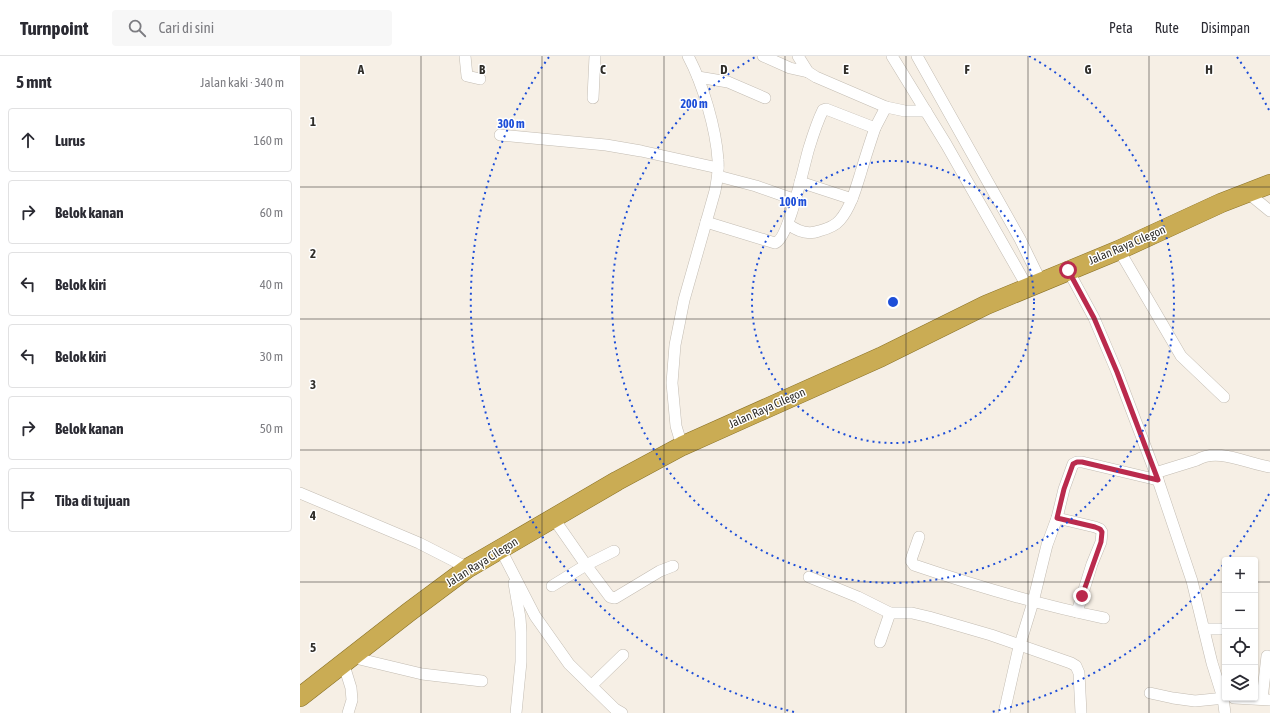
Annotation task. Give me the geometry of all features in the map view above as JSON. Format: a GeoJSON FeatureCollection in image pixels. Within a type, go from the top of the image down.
{"type":"FeatureCollection","features":[{"type":"Feature","properties":{"kind":"highway","name":"Jalan Raya Cilegon"},"geometry":{"type":"LineString","coordinates":[[300,697],[468,568],[617,481],[682,446],[881,357],[986,305],[1119,250],[1221,203],[1270,184]]}},
{"type":"Feature","properties":{"kind":"street"},"geometry":{"type":"LineString","coordinates":[[465,56],[466,76],[480,79]]}},
{"type":"Feature","properties":{"kind":"street"},"geometry":{"type":"LineString","coordinates":[[593,98],[595,56]]}},
{"type":"Feature","properties":{"kind":"street"},"geometry":{"type":"LineString","coordinates":[[682,446],[676,426],[672,383],[675,345],[684,300],[706,222],[718,172],[719,161],[713,129],[698,78],[688,56]]}},
{"type":"Feature","properties":{"kind":"street"},"geometry":{"type":"LineString","coordinates":[[763,56],[790,68],[808,72],[835,86],[886,108],[905,111],[926,110]]}},
{"type":"Feature","properties":{"kind":"street"},"geometry":{"type":"LineString","coordinates":[[798,56],[808,72]]}},
{"type":"Feature","properties":{"kind":"street"},"geometry":{"type":"LineString","coordinates":[[892,56],[1035,285]]}},
{"type":"Feature","properties":{"kind":"street"},"geometry":{"type":"LineString","coordinates":[[917,56],[1020,239],[1035,285]]}},
{"type":"Feature","properties":{"kind":"street"},"geometry":{"type":"LineString","coordinates":[[698,78],[728,82],[765,98]]}},
{"type":"Feature","properties":{"kind":"street"},"geometry":{"type":"LineString","coordinates":[[788,224],[798,230],[810,233],[826,230],[841,219],[852,198],[875,128],[886,108]]}},
{"type":"Feature","properties":{"kind":"street"},"geometry":{"type":"LineString","coordinates":[[706,222],[775,243],[781,239],[788,224],[810,146],[823,110],[826,109],[875,128]]}},
{"type":"Feature","properties":{"kind":"street"},"geometry":{"type":"LineString","coordinates":[[500,134],[606,145],[648,152],[718,172],[796,200]]}},
{"type":"Feature","properties":{"kind":"street"},"geometry":{"type":"LineString","coordinates":[[946,144],[962,135]]}},
{"type":"Feature","properties":{"kind":"street"},"geometry":{"type":"LineString","coordinates":[[800,182],[852,198]]}},
{"type":"Feature","properties":{"kind":"street"},"geometry":{"type":"LineString","coordinates":[[1248,193],[1270,211]]}},
{"type":"Feature","properties":{"kind":"street"},"geometry":{"type":"LineString","coordinates":[[1119,250],[1181,356],[1224,397]]}},
{"type":"Feature","properties":{"kind":"street"},"geometry":{"type":"LineString","coordinates":[[1068,270],[1094,318],[1117,372],[1156,476],[1192,582],[1204,629],[1222,683]]}},
{"type":"Feature","properties":{"kind":"street"},"geometry":{"type":"LineString","coordinates":[[1004,713],[1020,645],[1033,602],[1047,545],[1057,518],[1073,464],[1082,462],[1156,476],[1210,454],[1270,467]]}},
{"type":"Feature","properties":{"kind":"street"},"geometry":{"type":"LineString","coordinates":[[300,493],[419,543],[468,568]]}},
{"type":"Feature","properties":{"kind":"street"},"geometry":{"type":"LineString","coordinates":[[1057,518],[1095,527],[1100,529],[1102,532],[1101,542],[1092,564],[1077,612]]}},
{"type":"Feature","properties":{"kind":"street"},"geometry":{"type":"LineString","coordinates":[[554,519],[586,566],[612,598],[615,598],[660,571],[673,566]]}},
{"type":"Feature","properties":{"kind":"street"},"geometry":{"type":"LineString","coordinates":[[919,537],[912,557],[914,565],[1033,602],[1104,618]]}},
{"type":"Feature","properties":{"kind":"street"},"geometry":{"type":"LineString","coordinates":[[501,550],[536,616],[568,664],[615,709],[622,713]]}},
{"type":"Feature","properties":{"kind":"street"},"geometry":{"type":"LineString","coordinates":[[552,586],[614,550]]}},
{"type":"Feature","properties":{"kind":"street"},"geometry":{"type":"LineString","coordinates":[[512,572],[518,602],[521,632],[521,662],[516,713]]}},
{"type":"Feature","properties":{"kind":"street"},"geometry":{"type":"LineString","coordinates":[[809,577],[858,597],[890,613],[916,614],[970,629],[1020,645],[1076,666],[1079,673],[1081,713]]}},
{"type":"Feature","properties":{"kind":"street"},"geometry":{"type":"LineString","coordinates":[[880,642],[890,613]]}},
{"type":"Feature","properties":{"kind":"street"},"geometry":{"type":"LineString","coordinates":[[1204,629],[1222,629]]}},
{"type":"Feature","properties":{"kind":"street"},"geometry":{"type":"LineString","coordinates":[[591,686],[624,655]]}},
{"type":"Feature","properties":{"kind":"street"},"geometry":{"type":"LineString","coordinates":[[1266,700],[1267,656]]}},
{"type":"Feature","properties":{"kind":"street"},"geometry":{"type":"LineString","coordinates":[[348,713],[352,700],[352,694],[347,660],[422,674],[482,681]]}},
{"type":"Feature","properties":{"kind":"street"},"geometry":{"type":"LineString","coordinates":[[1150,693],[1195,701],[1222,698]]}},
{"type":"Feature","properties":{"kind":"street"},"geometry":{"type":"LineString","coordinates":[[1225,713],[1227,701]]}},
{"type":"Feature","properties":{"kind":"route"},"geometry":{"type":"LineString","coordinates":[[1068,270],[1094,318],[1117,372],[1158,480],[1082,462],[1073,464],[1064,489],[1057,518],[1095,527],[1100,529],[1102,532],[1101,542],[1082,596]]}}]}
